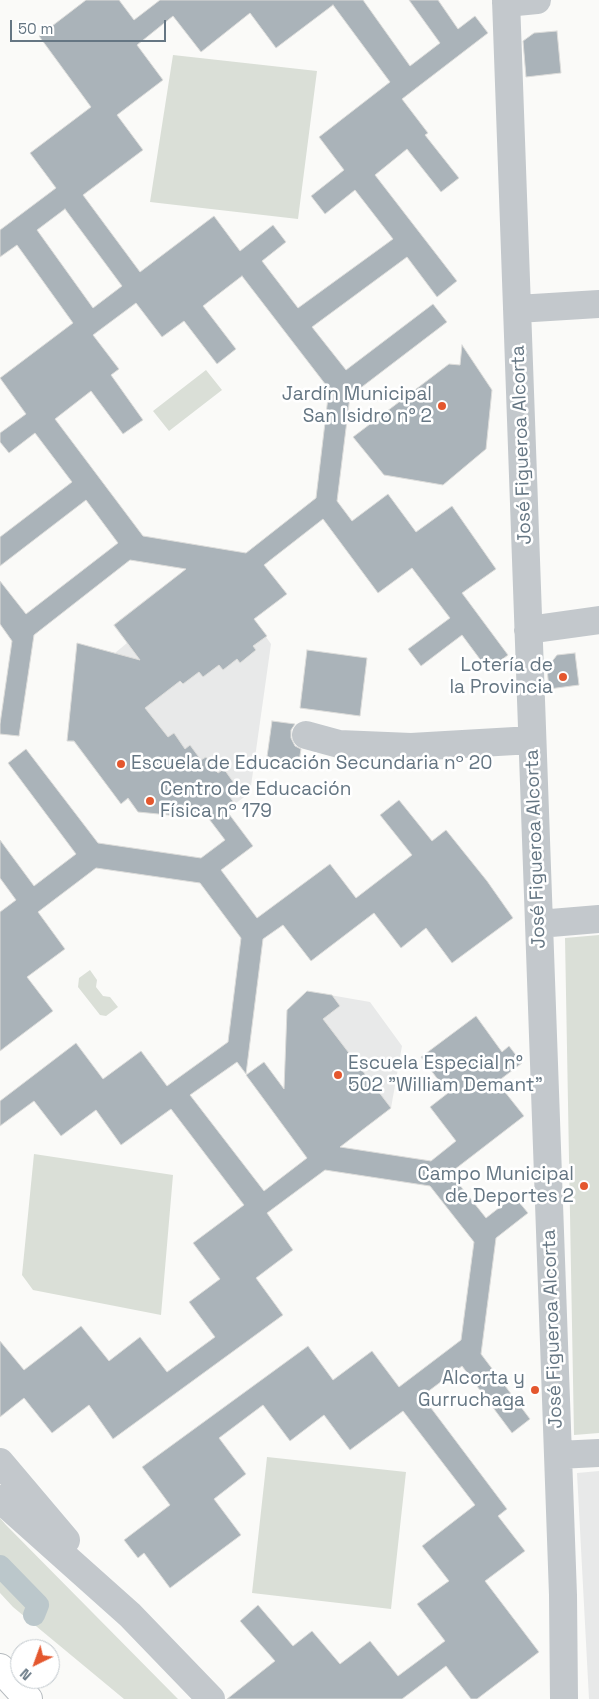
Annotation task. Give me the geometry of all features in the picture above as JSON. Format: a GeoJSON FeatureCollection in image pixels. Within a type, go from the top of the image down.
{"type":"FeatureCollection","features":[{"type":"Feature","properties":{"kind":"highway"},"geometry":{"type":"LineString","coordinates":[[0,1668],[28,1699]]}},
{"type":"Feature","properties":{"kind":"street"},"geometry":{"type":"LineString","coordinates":[[506,2],[537,0]]}},
{"type":"Feature","properties":{"kind":"street","name":"José Figueroa Alcorta"},"geometry":{"type":"LineString","coordinates":[[506,2],[563,1595],[564,1699]]}},
{"type":"Feature","properties":{"kind":"street"},"geometry":{"type":"LineString","coordinates":[[517,309],[599,304]]}},
{"type":"Feature","properties":{"kind":"street"},"geometry":{"type":"LineString","coordinates":[[528,630],[599,620]]}},
{"type":"Feature","properties":{"kind":"street"},"geometry":{"type":"LineString","coordinates":[[306,735],[339,744],[411,747],[532,740]]}},
{"type":"Feature","properties":{"kind":"street"},"geometry":{"type":"LineString","coordinates":[[539,924],[599,919]]}},
{"type":"Feature","properties":{"kind":"street"},"geometry":{"type":"LineString","coordinates":[[558,1455],[599,1453]]}},
{"type":"Feature","properties":{"kind":"street"},"geometry":{"type":"LineString","coordinates":[[0,1462],[130,1616]]}},
{"type":"Feature","properties":{"kind":"street"},"geometry":{"type":"LineString","coordinates":[[0,1499],[130,1616],[211,1699]]}},
{"type":"Feature","properties":{"kind":"shaded area"},"geometry":{"type":"Polygon","coordinates":[[[173,55],[317,71],[298,219],[150,202],[173,55]]]}},
{"type":"Feature","properties":{"kind":"shaded area"},"geometry":{"type":"Polygon","coordinates":[[[206,370],[222,390],[169,431],[153,411],[206,370]]]}},
{"type":"Feature","properties":{"kind":"shaded area"},"geometry":{"type":"Polygon","coordinates":[[[158,590],[242,603],[271,644],[250,793],[211,821],[203,811],[198,814],[196,812],[190,817],[188,814],[184,816],[138,812],[128,799],[121,804],[74,742],[67,741],[77,643],[115,653],[127,643],[113,625],[158,590]]]}},
{"type":"Feature","properties":{"kind":"shaded area","name":"Campo Municipal de Deportes 2"},"geometry":{"type":"Polygon","coordinates":[[[599,935],[599,1433],[574,1435],[565,938],[599,935]]]}},
{"type":"Feature","properties":{"kind":"shaded area"},"geometry":{"type":"Polygon","coordinates":[[[90,970],[97,980],[96,987],[103,996],[110,997],[118,1007],[106,1016],[100,1015],[78,987],[79,978],[90,970]]]}},
{"type":"Feature","properties":{"kind":"shaded area"},"geometry":{"type":"Polygon","coordinates":[[[307,991],[370,1002],[402,1046],[391,1108],[373,1122],[344,1119],[286,1041],[287,1010],[307,991]]]}},
{"type":"Feature","properties":{"kind":"shaded area"},"geometry":{"type":"Polygon","coordinates":[[[34,1154],[173,1175],[161,1315],[33,1290],[22,1275],[34,1154]]]}},
{"type":"Feature","properties":{"kind":"shaded area"},"geometry":{"type":"Polygon","coordinates":[[[267,1457],[406,1472],[391,1609],[252,1593],[267,1457]]]}},
{"type":"Feature","properties":{"kind":"shaded area"},"geometry":{"type":"Polygon","coordinates":[[[599,1471],[599,1699],[589,1699],[577,1473],[599,1471]]]}},
{"type":"Feature","properties":{"kind":"shaded area"},"geometry":{"type":"Polygon","coordinates":[[[0,1518],[178,1699],[124,1699],[60,1646],[60,1639],[52,1639],[13,1607],[0,1593],[0,1518]]]}},
{"type":"Feature","properties":{"kind":"building"},"geometry":{"type":"Polygon","coordinates":[[[86,0],[119,0],[134,20],[160,0],[363,0],[410,66],[440,43],[409,0],[438,0],[458,29],[475,16],[488,33],[402,99],[428,133],[425,135],[459,178],[441,192],[407,149],[375,175],[457,281],[437,297],[407,257],[312,327],[346,370],[433,304],[447,322],[350,396],[337,501],[352,521],[388,494],[416,532],[452,506],[496,569],[462,593],[508,655],[488,670],[462,635],[421,666],[408,649],[450,618],[412,568],[378,593],[323,519],[264,565],[287,594],[254,619],[267,636],[253,646],[256,650],[240,663],[237,659],[223,670],[219,665],[203,677],[199,672],[183,684],[180,681],[145,708],[168,737],[174,733],[185,749],[190,745],[201,760],[206,757],[218,773],[224,769],[236,786],[227,793],[235,804],[226,810],[253,846],[221,870],[257,918],[330,864],[356,898],[412,855],[380,815],[399,800],[432,841],[446,830],[487,881],[513,918],[452,963],[426,928],[401,948],[374,913],[311,961],[283,925],[263,939],[246,1074],[237,1062],[190,1095],[264,1191],[307,1158],[246,1075],[264,1062],[284,1089],[287,1010],[307,991],[332,995],[340,1006],[323,1019],[391,1108],[340,1147],[431,1161],[456,1141],[430,1107],[448,1093],[421,1057],[476,1016],[502,1052],[509,1046],[522,1063],[497,1082],[524,1116],[450,1173],[486,1218],[514,1196],[528,1213],[496,1238],[481,1354],[530,1419],[512,1433],[462,1366],[422,1396],[507,1509],[498,1516],[525,1551],[485,1581],[539,1652],[477,1699],[471,1699],[446,1666],[402,1699],[227,1699],[275,1661],[240,1621],[258,1605],[293,1646],[312,1631],[340,1664],[370,1641],[398,1676],[445,1641],[417,1604],[449,1581],[422,1546],[475,1505],[403,1411],[350,1450],[324,1415],[290,1441],[263,1405],[219,1438],[246,1474],[214,1499],[241,1535],[170,1588],[144,1553],[138,1558],[124,1540],[170,1505],[142,1467],[308,1346],[333,1380],[372,1351],[399,1387],[461,1340],[474,1242],[430,1186],[325,1170],[267,1213],[293,1250],[256,1278],[283,1315],[113,1439],[89,1405],[52,1433],[24,1398],[0,1417],[0,1341],[24,1370],[81,1326],[109,1361],[140,1337],[167,1372],[215,1337],[189,1302],[220,1279],[193,1243],[244,1205],[171,1109],[121,1145],[96,1110],[61,1136],[34,1101],[0,1126],[0,1101],[76,1043],[103,1079],[141,1051],[167,1086],[228,1042],[241,938],[200,883],[96,868],[38,912],[65,949],[27,977],[53,1011],[0,1051],[0,912],[16,900],[0,878],[0,840],[34,886],[76,854],[8,763],[26,749],[98,843],[201,858],[225,840],[203,811],[198,814],[196,812],[189,817],[138,812],[128,798],[121,804],[74,741],[67,741],[77,643],[140,660],[114,625],[186,569],[130,560],[34,635],[19,736],[0,734],[12,641],[0,624],[0,581],[26,614],[118,543],[86,500],[0,566],[0,537],[72,482],[35,433],[9,453],[0,442],[0,433],[26,414],[0,378],[73,323],[17,245],[0,257],[0,230],[56,188],[30,153],[91,107],[39,36],[86,0]],[[333,5],[276,48],[250,13],[201,52],[173,16],[137,45],[163,80],[117,115],[143,150],[83,195],[140,272],[214,216],[240,251],[273,225],[286,242],[262,261],[298,308],[393,239],[355,190],[325,214],[311,196],[344,170],[319,137],[390,82],[333,5]],[[65,209],[37,230],[93,308],[122,286],[65,209]],[[242,276],[203,306],[236,349],[217,364],[184,321],[162,337],[136,303],[93,335],[119,369],[111,375],[143,420],[123,434],[91,391],[55,419],[143,536],[246,553],[316,498],[329,389],[242,276]]]}},
{"type":"Feature","properties":{"kind":"building"},"geometry":{"type":"Polygon","coordinates":[[[557,31],[561,73],[526,77],[523,41],[534,33],[557,31]]]}},
{"type":"Feature","properties":{"kind":"building","name":"Jardín Municipal San Isidro n° 2"},"geometry":{"type":"Polygon","coordinates":[[[462,345],[492,390],[486,449],[443,485],[384,475],[353,437],[449,364],[460,365],[462,345]]]}},
{"type":"Feature","properties":{"kind":"building"},"geometry":{"type":"Polygon","coordinates":[[[307,650],[367,658],[360,716],[300,708],[307,650]]]}},
{"type":"Feature","properties":{"kind":"building","name":"Lotería de la Provincia"},"geometry":{"type":"Polygon","coordinates":[[[575,653],[579,685],[549,689],[547,668],[557,655],[575,653]]]}},
{"type":"Feature","properties":{"kind":"building"},"geometry":{"type":"Polygon","coordinates":[[[272,721],[295,724],[291,730],[291,738],[295,746],[301,749],[299,762],[267,757],[272,721]]]}},
{"type":"Feature","properties":{"kind":"waterway"},"geometry":{"type":"LineString","coordinates":[[0,1566],[38,1605],[34,1615]]}},
{"type":"Feature","properties":{"kind":"place","name":"Jardín Municipal San Isidro n° 2"},"geometry":{"type":"Point","coordinates":[442,406]}},
{"type":"Feature","properties":{"kind":"place","name":"Lotería de la Provincia"},"geometry":{"type":"Point","coordinates":[563,677]}},
{"type":"Feature","properties":{"kind":"place","name":"Escuela de Educación Secundaria nº 20"},"geometry":{"type":"Point","coordinates":[121,764]}},
{"type":"Feature","properties":{"kind":"place","name":"Centro de Educación Física nº 179"},"geometry":{"type":"Point","coordinates":[150,801]}},
{"type":"Feature","properties":{"kind":"place","name":"Escuela Especial n° 502 \"William Demant\""},"geometry":{"type":"Point","coordinates":[338,1075]}},
{"type":"Feature","properties":{"kind":"place","name":"Campo Municipal de Deportes 2"},"geometry":{"type":"Point","coordinates":[584,1186]}},
{"type":"Feature","properties":{"kind":"place","name":"Alcorta y Gurruchaga"},"geometry":{"type":"Point","coordinates":[535,1390]}}]}
